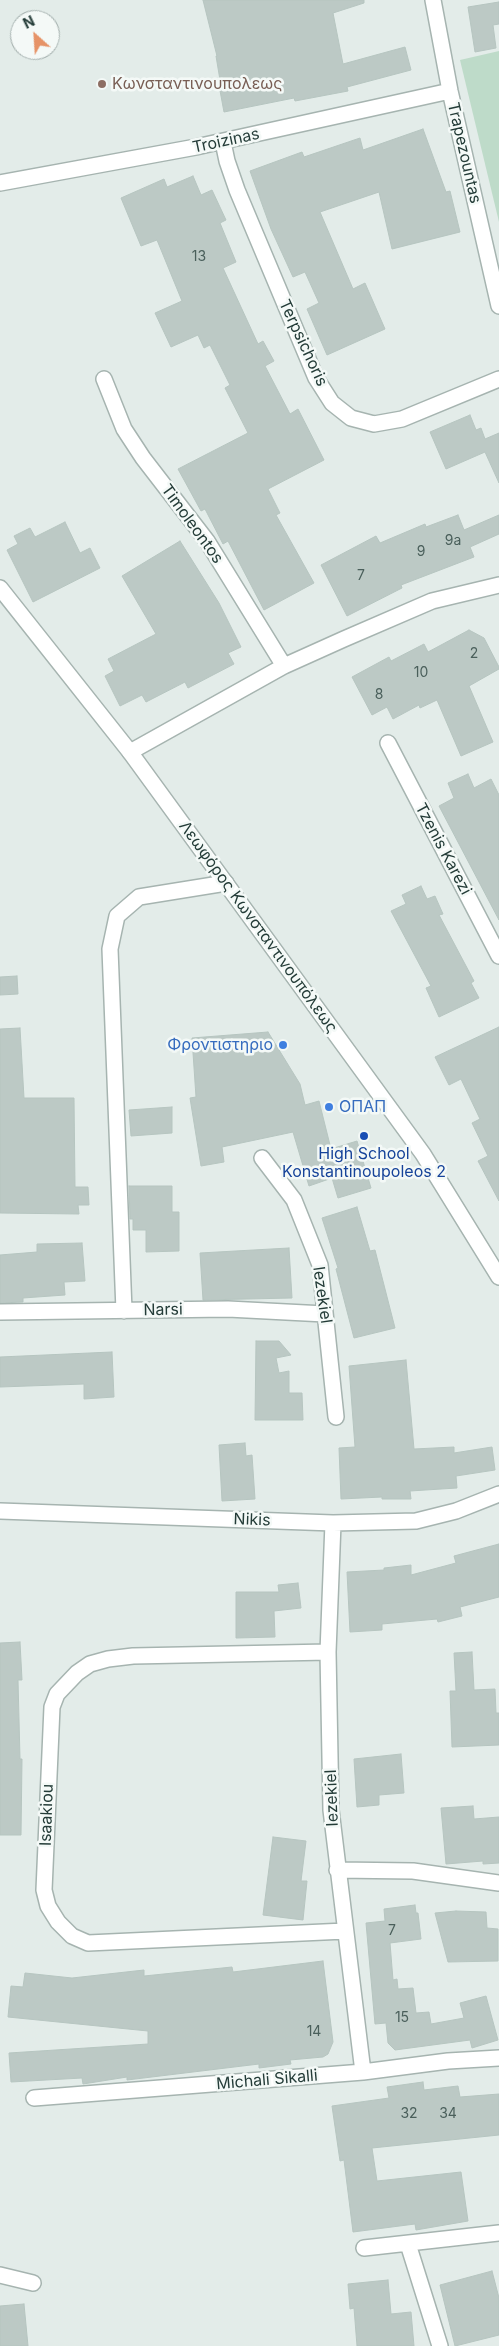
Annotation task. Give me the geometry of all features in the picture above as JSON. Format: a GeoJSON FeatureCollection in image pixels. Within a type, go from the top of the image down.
{"type":"FeatureCollection","features":[{"type":"Feature","properties":{"kind":"street","name":"Trapezountas"},"geometry":{"type":"LineString","coordinates":[[433,0],[450,91],[494,264],[499,306]]}},
{"type":"Feature","properties":{"kind":"street","name":"Troizinas"},"geometry":{"type":"LineString","coordinates":[[0,183],[223,142],[450,91]]}},
{"type":"Feature","properties":{"kind":"street","name":"Terpsichoris"},"geometry":{"type":"LineString","coordinates":[[223,142],[227,161],[240,199],[316,378],[332,403],[351,418],[374,424],[402,419],[499,379]]}},
{"type":"Feature","properties":{"kind":"street","name":"Timoleontos"},"geometry":{"type":"LineString","coordinates":[[104,380],[124,429],[143,458],[207,541],[284,666]]}},
{"type":"Feature","properties":{"kind":"street"},"geometry":{"type":"LineString","coordinates":[[130,752],[284,666],[432,601],[499,585]]}},
{"type":"Feature","properties":{"kind":"street","name":"Λεωφόρος Κωνσταντινουπόλεως"},"geometry":{"type":"LineString","coordinates":[[0,588],[130,752],[423,1154],[499,1277]]}},
{"type":"Feature","properties":{"kind":"street","name":"Tzenis Karezi"},"geometry":{"type":"LineString","coordinates":[[388,743],[499,956]]}},
{"type":"Feature","properties":{"kind":"street"},"geometry":{"type":"LineString","coordinates":[[124,1311],[110,949],[117,916],[139,897],[226,883]]}},
{"type":"Feature","properties":{"kind":"street","name":"Iezekiel"},"geometry":{"type":"LineString","coordinates":[[262,1158],[294,1200],[320,1265],[336,1417]]}},
{"type":"Feature","properties":{"kind":"street","name":"Narsi"},"geometry":{"type":"LineString","coordinates":[[0,1312],[228,1309],[325,1314]]}},
{"type":"Feature","properties":{"kind":"street","name":"Nikis"},"geometry":{"type":"LineString","coordinates":[[0,1511],[333,1523],[416,1521],[456,1511],[499,1494]]}},
{"type":"Feature","properties":{"kind":"street","name":"Iezekiel"},"geometry":{"type":"LineString","coordinates":[[333,1523],[328,1652],[331,1810],[337,1870],[364,2072]]}},
{"type":"Feature","properties":{"kind":"street","name":"Isaakiou"},"geometry":{"type":"LineString","coordinates":[[328,1652],[133,1656],[108,1659],[90,1664],[77,1673],[57,1694],[52,1708],[44,1890],[48,1906],[58,1922],[72,1936],[88,1943],[345,1931]]}},
{"type":"Feature","properties":{"kind":"street"},"geometry":{"type":"LineString","coordinates":[[337,1870],[412,1871],[499,1882]]}},
{"type":"Feature","properties":{"kind":"street","name":"Michali Sikalli"},"geometry":{"type":"LineString","coordinates":[[34,2098],[364,2072],[448,2061],[499,2058]]}},
{"type":"Feature","properties":{"kind":"street"},"geometry":{"type":"LineString","coordinates":[[364,2248],[499,2233]]}},
{"type":"Feature","properties":{"kind":"street"},"geometry":{"type":"LineString","coordinates":[[408,2244],[440,2346]]}},
{"type":"Feature","properties":{"kind":"street"},"geometry":{"type":"LineString","coordinates":[[0,2275],[32,2283]]}},
{"type":"Feature","properties":{"kind":"green space"},"geometry":{"type":"Polygon","coordinates":[[[499,51],[499,222],[460,60],[499,51]]]}},
{"type":"Feature","properties":{"kind":"building"},"geometry":{"type":"Polygon","coordinates":[[[203,0],[364,0],[364,3],[333,13],[343,64],[405,47],[411,70],[347,87],[348,91],[295,101],[294,98],[224,112],[218,80],[220,80],[217,56],[203,0]]]}},
{"type":"Feature","properties":{"kind":"building"},"geometry":{"type":"Polygon","coordinates":[[[499,2],[499,24],[493,25],[496,48],[475,52],[468,7],[499,2]]]}},
{"type":"Feature","properties":{"kind":"building"},"geometry":{"type":"Polygon","coordinates":[[[423,129],[446,192],[450,191],[460,232],[392,249],[379,192],[320,212],[353,289],[365,283],[385,329],[327,355],[307,309],[319,303],[305,272],[293,277],[271,229],[250,171],[302,152],[304,157],[360,138],[363,150],[423,129]]]}},
{"type":"Feature","properties":{"kind":"building"},"geometry":{"type":"Polygon","coordinates":[[[193,176],[201,195],[212,190],[226,220],[220,223],[236,262],[223,268],[258,344],[263,341],[274,361],[265,366],[290,414],[298,409],[324,460],[268,489],[280,513],[276,515],[314,583],[264,610],[228,541],[223,544],[205,509],[201,511],[178,469],[248,433],[225,388],[230,385],[210,345],[204,348],[198,335],[171,347],[155,313],[182,301],[157,240],[141,246],[121,198],[164,179],[167,187],[193,176]]]}},
{"type":"Feature","properties":{"kind":"building"},"geometry":{"type":"Polygon","coordinates":[[[470,415],[476,430],[481,428],[485,439],[499,433],[499,483],[485,452],[446,469],[430,432],[470,415]]]}},
{"type":"Feature","properties":{"kind":"building"},"geometry":{"type":"Polygon","coordinates":[[[458,515],[464,530],[499,515],[499,534],[470,547],[474,557],[401,585],[402,588],[347,616],[321,565],[376,536],[380,543],[425,524],[426,527],[458,515]]]}},
{"type":"Feature","properties":{"kind":"building"},"geometry":{"type":"Polygon","coordinates":[[[65,522],[80,553],[90,548],[100,568],[33,602],[7,550],[18,544],[14,536],[30,528],[35,537],[65,522]]]}},
{"type":"Feature","properties":{"kind":"building"},"geometry":{"type":"Polygon","coordinates":[[[180,541],[219,603],[241,647],[228,653],[234,664],[188,688],[185,682],[146,702],[142,695],[120,706],[105,676],[114,671],[108,659],[156,634],[122,576],[180,541]]]}},
{"type":"Feature","properties":{"kind":"building"},"geometry":{"type":"Polygon","coordinates":[[[469,630],[484,638],[499,667],[499,669],[469,686],[493,742],[461,756],[437,700],[420,708],[419,705],[393,719],[387,707],[372,715],[352,677],[389,657],[391,661],[424,644],[428,652],[469,630]]]}},
{"type":"Feature","properties":{"kind":"building"},"geometry":{"type":"Polygon","coordinates":[[[468,774],[474,788],[491,779],[499,795],[499,920],[439,806],[454,798],[448,783],[468,774]]]}},
{"type":"Feature","properties":{"kind":"building"},"geometry":{"type":"Polygon","coordinates":[[[421,886],[427,899],[435,896],[443,914],[439,915],[474,981],[471,983],[479,998],[439,1017],[426,988],[431,986],[391,911],[406,904],[402,895],[421,886]]]}},
{"type":"Feature","properties":{"kind":"building"},"geometry":{"type":"Polygon","coordinates":[[[17,976],[18,994],[0,995],[0,977],[17,976]]]}},
{"type":"Feature","properties":{"kind":"building"},"geometry":{"type":"Polygon","coordinates":[[[499,1027],[499,1201],[478,1161],[488,1156],[472,1123],[480,1119],[461,1079],[449,1085],[435,1057],[499,1027]]]}},
{"type":"Feature","properties":{"kind":"building"},"geometry":{"type":"Polygon","coordinates":[[[20,1028],[24,1098],[74,1098],[75,1187],[88,1187],[89,1205],[78,1205],[79,1214],[0,1213],[0,1029],[20,1028]]]}},
{"type":"Feature","properties":{"kind":"building"},"geometry":{"type":"Polygon","coordinates":[[[268,1032],[300,1084],[305,1105],[319,1101],[331,1149],[357,1141],[371,1188],[338,1198],[332,1178],[309,1186],[293,1132],[222,1147],[224,1162],[201,1166],[190,1098],[196,1097],[192,1038],[268,1032]]]}},
{"type":"Feature","properties":{"kind":"building"},"geometry":{"type":"Polygon","coordinates":[[[172,1107],[172,1133],[131,1136],[129,1110],[172,1107]]]}},
{"type":"Feature","properties":{"kind":"building"},"geometry":{"type":"Polygon","coordinates":[[[129,1186],[172,1186],[172,1212],[179,1212],[179,1251],[146,1252],[146,1230],[133,1230],[133,1219],[130,1219],[129,1186]]]}},
{"type":"Feature","properties":{"kind":"building"},"geometry":{"type":"Polygon","coordinates":[[[357,1207],[370,1251],[375,1250],[395,1328],[354,1338],[336,1269],[338,1268],[322,1218],[357,1207]]]}},
{"type":"Feature","properties":{"kind":"building"},"geometry":{"type":"Polygon","coordinates":[[[82,1243],[85,1281],[64,1282],[65,1295],[23,1298],[23,1302],[0,1303],[0,1255],[37,1252],[37,1244],[82,1243]]]}},
{"type":"Feature","properties":{"kind":"building"},"geometry":{"type":"Polygon","coordinates":[[[289,1248],[292,1298],[203,1300],[200,1253],[289,1248]]]}},
{"type":"Feature","properties":{"kind":"building"},"geometry":{"type":"Polygon","coordinates":[[[256,1341],[279,1341],[291,1355],[276,1358],[279,1373],[289,1371],[289,1393],[302,1393],[303,1420],[255,1420],[256,1341]]]}},
{"type":"Feature","properties":{"kind":"building"},"geometry":{"type":"Polygon","coordinates":[[[112,1352],[114,1397],[84,1399],[84,1384],[0,1387],[0,1357],[112,1352]]]}},
{"type":"Feature","properties":{"kind":"building"},"geometry":{"type":"Polygon","coordinates":[[[406,1360],[414,1449],[454,1447],[454,1453],[492,1447],[495,1470],[456,1476],[457,1488],[410,1491],[411,1499],[382,1499],[382,1497],[341,1499],[339,1448],[355,1447],[349,1366],[406,1360]]]}},
{"type":"Feature","properties":{"kind":"building"},"geometry":{"type":"Polygon","coordinates":[[[245,1443],[246,1456],[252,1455],[255,1499],[222,1501],[219,1445],[245,1443]]]}},
{"type":"Feature","properties":{"kind":"building"},"geometry":{"type":"Polygon","coordinates":[[[499,1544],[499,1597],[460,1607],[462,1616],[438,1622],[437,1619],[382,1624],[382,1630],[350,1632],[347,1572],[384,1570],[384,1568],[411,1565],[411,1575],[456,1563],[454,1556],[499,1544]]]}},
{"type":"Feature","properties":{"kind":"building"},"geometry":{"type":"Polygon","coordinates":[[[298,1583],[301,1608],[274,1611],[275,1637],[236,1638],[236,1592],[279,1592],[278,1585],[298,1583]]]}},
{"type":"Feature","properties":{"kind":"building"},"geometry":{"type":"Polygon","coordinates":[[[20,1642],[22,1680],[18,1680],[20,1759],[22,1759],[21,1835],[0,1835],[0,1643],[20,1642]]]}},
{"type":"Feature","properties":{"kind":"building"},"geometry":{"type":"Polygon","coordinates":[[[472,1652],[474,1690],[495,1689],[496,1713],[499,1713],[499,1745],[452,1747],[450,1691],[456,1691],[454,1653],[472,1652]]]}},
{"type":"Feature","properties":{"kind":"building"},"geometry":{"type":"Polygon","coordinates":[[[401,1754],[404,1793],[379,1795],[379,1805],[357,1807],[354,1759],[401,1754]]]}},
{"type":"Feature","properties":{"kind":"building"},"geometry":{"type":"Polygon","coordinates":[[[473,1806],[474,1819],[499,1817],[499,1863],[483,1864],[483,1861],[446,1864],[441,1808],[473,1806]]]}},
{"type":"Feature","properties":{"kind":"building"},"geometry":{"type":"Polygon","coordinates":[[[273,1837],[306,1841],[301,1881],[307,1881],[303,1920],[263,1915],[273,1837]]]}},
{"type":"Feature","properties":{"kind":"building"},"geometry":{"type":"Polygon","coordinates":[[[415,1905],[416,1913],[418,1913],[421,1939],[390,1943],[393,1980],[397,1979],[398,1989],[413,1988],[416,2013],[429,2012],[431,2024],[464,2018],[460,2003],[486,1996],[498,2040],[472,2048],[470,2040],[395,2050],[388,2043],[386,2023],[375,2024],[366,1923],[385,1921],[384,1909],[415,1905]]]}},
{"type":"Feature","properties":{"kind":"building"},"geometry":{"type":"Polygon","coordinates":[[[456,1911],[486,1912],[487,1928],[498,1929],[498,1961],[448,1962],[435,1913],[456,1911]]]}},
{"type":"Feature","properties":{"kind":"building"},"geometry":{"type":"Polygon","coordinates":[[[323,1961],[333,2042],[328,2054],[323,2057],[290,2060],[291,2064],[259,2068],[259,2064],[127,2080],[127,2077],[83,2084],[82,2078],[11,2082],[9,2053],[148,2044],[148,2031],[8,2017],[11,1986],[23,1987],[25,1973],[72,1978],[144,1970],[144,1976],[232,1967],[233,1972],[323,1961]]]}},
{"type":"Feature","properties":{"kind":"building"},"geometry":{"type":"Polygon","coordinates":[[[423,2082],[424,2090],[458,2086],[460,2097],[499,2094],[499,2135],[372,2148],[377,2181],[461,2172],[468,2221],[416,2230],[415,2224],[353,2232],[344,2160],[340,2161],[332,2106],[389,2098],[387,2087],[423,2082]]]}},
{"type":"Feature","properties":{"kind":"building"},"geometry":{"type":"Polygon","coordinates":[[[492,2271],[499,2298],[499,2335],[455,2346],[440,2285],[492,2271]]]}},
{"type":"Feature","properties":{"kind":"building"},"geometry":{"type":"Polygon","coordinates":[[[388,2280],[391,2314],[411,2312],[414,2346],[357,2346],[354,2308],[350,2309],[348,2284],[388,2280]]]}},
{"type":"Feature","properties":{"kind":"building"},"geometry":{"type":"Polygon","coordinates":[[[24,2304],[28,2346],[0,2346],[0,2306],[24,2304]]]}},
{"type":"Feature","properties":{"kind":"place","name":"Κωνσταντινουπολεως"},"geometry":{"type":"Point","coordinates":[102,84]}},
{"type":"Feature","properties":{"kind":"place","name":"Φροντιστηριο"},"geometry":{"type":"Point","coordinates":[283,1045]}},
{"type":"Feature","properties":{"kind":"place","name":"ΟΠΑΠ"},"geometry":{"type":"Point","coordinates":[329,1107]}},
{"type":"Feature","properties":{"kind":"place","name":"High School Konstantinoupoleos 2"},"geometry":{"type":"Point","coordinates":[364,1136]}}]}
